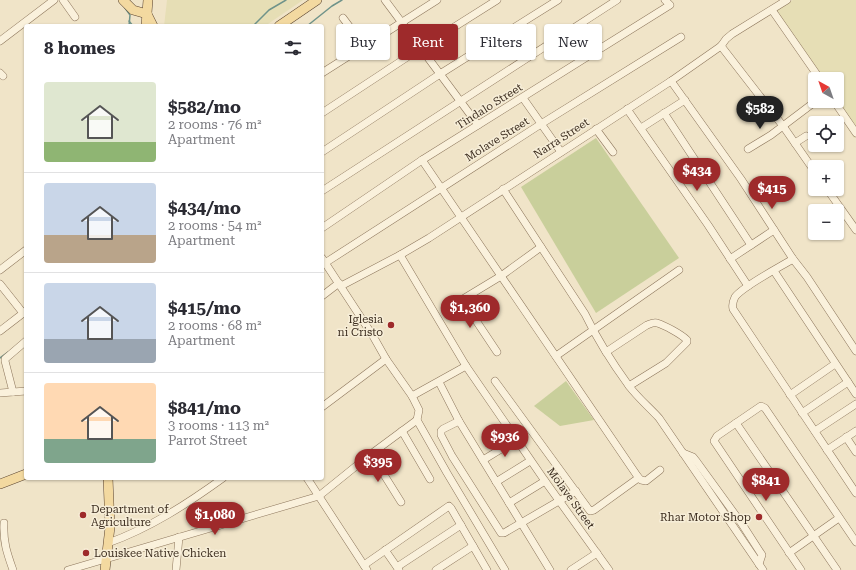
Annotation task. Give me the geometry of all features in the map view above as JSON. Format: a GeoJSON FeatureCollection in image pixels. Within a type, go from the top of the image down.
{"type":"FeatureCollection","features":[{"type":"Feature","properties":{"kind":"main road"},"geometry":{"type":"LineString","coordinates":[[123,0],[133,10],[147,14],[152,24]]}},
{"type":"Feature","properties":{"kind":"main road"},"geometry":{"type":"LineString","coordinates":[[146,24],[148,0]]}},
{"type":"Feature","properties":{"kind":"main road"},"geometry":{"type":"LineString","coordinates":[[282,24],[317,0]]}},
{"type":"Feature","properties":{"kind":"main road"},"geometry":{"type":"LineString","coordinates":[[0,484],[24,475]]}},
{"type":"Feature","properties":{"kind":"main road"},"geometry":{"type":"LineString","coordinates":[[106,570],[110,513],[108,480]]}},
{"type":"Feature","properties":{"kind":"street"},"geometry":{"type":"LineString","coordinates":[[0,41],[54,0]]}},
{"type":"Feature","properties":{"kind":"street"},"geometry":{"type":"LineString","coordinates":[[64,0],[75,16]]}},
{"type":"Feature","properties":{"kind":"street"},"geometry":{"type":"LineString","coordinates":[[385,0],[402,22]]}},
{"type":"Feature","properties":{"kind":"street"},"geometry":{"type":"LineString","coordinates":[[390,30],[437,0]]}},
{"type":"Feature","properties":{"kind":"street"},"geometry":{"type":"LineString","coordinates":[[458,25],[497,0]]}},
{"type":"Feature","properties":{"kind":"street"},"geometry":{"type":"LineString","coordinates":[[324,151],[440,74],[558,0]]}},
{"type":"Feature","properties":{"kind":"street"},"geometry":{"type":"LineString","coordinates":[[324,190],[617,0]]}},
{"type":"Feature","properties":{"kind":"street","name":"Narra Street"},"geometry":{"type":"LineString","coordinates":[[324,295],[340,284],[400,255],[461,217],[671,81],[721,46],[732,34],[787,0]]}},
{"type":"Feature","properties":{"kind":"street","name":"Tindalo Street"},"geometry":{"type":"LineString","coordinates":[[324,227],[422,160],[523,98],[668,3]]}},
{"type":"Feature","properties":{"kind":"street"},"geometry":{"type":"LineString","coordinates":[[772,10],[815,72]]}},
{"type":"Feature","properties":{"kind":"street"},"geometry":{"type":"LineString","coordinates":[[343,18],[348,24]]}},
{"type":"Feature","properties":{"kind":"street","name":"Molave Street"},"geometry":{"type":"LineString","coordinates":[[324,260],[681,37]]}},
{"type":"Feature","properties":{"kind":"street"},"geometry":{"type":"LineString","coordinates":[[721,46],[783,126],[808,162]]}},
{"type":"Feature","properties":{"kind":"street"},"geometry":{"type":"LineString","coordinates":[[324,72],[342,60]]}},
{"type":"Feature","properties":{"kind":"street"},"geometry":{"type":"LineString","coordinates":[[324,113],[403,60]]}},
{"type":"Feature","properties":{"kind":"street"},"geometry":{"type":"LineString","coordinates":[[430,60],[478,125]]}},
{"type":"Feature","properties":{"kind":"street"},"geometry":{"type":"LineString","coordinates":[[671,81],[742,179],[793,259],[807,276],[856,351]]}},
{"type":"Feature","properties":{"kind":"street"},"geometry":{"type":"LineString","coordinates":[[523,98],[561,152]]}},
{"type":"Feature","properties":{"kind":"street"},"geometry":{"type":"LineString","coordinates":[[641,128],[685,100]]}},
{"type":"Feature","properties":{"kind":"street"},"geometry":{"type":"LineString","coordinates":[[748,149],[783,126],[808,107]]}},
{"type":"Feature","properties":{"kind":"street"},"geometry":{"type":"LineString","coordinates":[[839,108],[856,133]]}},
{"type":"Feature","properties":{"kind":"street"},"geometry":{"type":"LineString","coordinates":[[628,109],[748,286]]}},
{"type":"Feature","properties":{"kind":"street"},"geometry":{"type":"LineString","coordinates":[[664,113],[751,245]]}},
{"type":"Feature","properties":{"kind":"street"},"geometry":{"type":"LineString","coordinates":[[596,129],[613,152]]}},
{"type":"Feature","properties":{"kind":"street"},"geometry":{"type":"LineString","coordinates":[[795,143],[806,136]]}},
{"type":"Feature","properties":{"kind":"street"},"geometry":{"type":"LineString","coordinates":[[422,160],[638,477],[641,480],[646,481],[660,470]]}},
{"type":"Feature","properties":{"kind":"street"},"geometry":{"type":"LineString","coordinates":[[503,189],[586,314],[593,331],[629,386],[659,418],[683,453],[690,460],[745,546],[761,567]]}},
{"type":"Feature","properties":{"kind":"street"},"geometry":{"type":"LineString","coordinates":[[832,196],[856,230]]}},
{"type":"Feature","properties":{"kind":"street"},"geometry":{"type":"LineString","coordinates":[[730,259],[774,230]]}},
{"type":"Feature","properties":{"kind":"street"},"geometry":{"type":"LineString","coordinates":[[497,352],[463,299],[501,276],[541,247]]}},
{"type":"Feature","properties":{"kind":"street"},"geometry":{"type":"LineString","coordinates":[[0,270],[24,252]]}},
{"type":"Feature","properties":{"kind":"street","name":"Molave Street"},"geometry":{"type":"LineString","coordinates":[[400,255],[466,366],[530,461],[609,570]]}},
{"type":"Feature","properties":{"kind":"street"},"geometry":{"type":"LineString","coordinates":[[793,259],[748,286],[735,298],[733,302],[733,309],[856,493]]}},
{"type":"Feature","properties":{"kind":"street"},"geometry":{"type":"LineString","coordinates":[[324,260],[373,336],[386,360],[412,396],[419,410],[417,420],[505,570]]}},
{"type":"Feature","properties":{"kind":"street"},"geometry":{"type":"LineString","coordinates":[[556,356],[679,270]]}},
{"type":"Feature","properties":{"kind":"street"},"geometry":{"type":"LineString","coordinates":[[774,271],[856,394]]}},
{"type":"Feature","properties":{"kind":"street"},"geometry":{"type":"LineString","coordinates":[[0,284],[24,311]]}},
{"type":"Feature","properties":{"kind":"street"},"geometry":{"type":"LineString","coordinates":[[0,331],[24,313]]}},
{"type":"Feature","properties":{"kind":"street"},"geometry":{"type":"LineString","coordinates":[[606,352],[652,323],[661,325],[687,340],[687,342],[666,363],[629,386]]}},
{"type":"Feature","properties":{"kind":"street"},"geometry":{"type":"LineString","coordinates":[[13,392],[5,359],[24,343]]}},
{"type":"Feature","properties":{"kind":"street"},"geometry":{"type":"LineString","coordinates":[[324,406],[386,360]]}},
{"type":"Feature","properties":{"kind":"street"},"geometry":{"type":"LineString","coordinates":[[790,395],[835,364]]}},
{"type":"Feature","properties":{"kind":"street"},"geometry":{"type":"LineString","coordinates":[[412,396],[466,366]]}},
{"type":"Feature","properties":{"kind":"street"},"geometry":{"type":"LineString","coordinates":[[495,381],[576,491],[588,510],[592,511],[629,486],[638,477]]}},
{"type":"Feature","properties":{"kind":"street"},"geometry":{"type":"LineString","coordinates":[[439,382],[459,421],[550,570]]}},
{"type":"Feature","properties":{"kind":"street"},"geometry":{"type":"LineString","coordinates":[[802,413],[848,382]]}},
{"type":"Feature","properties":{"kind":"street"},"geometry":{"type":"LineString","coordinates":[[0,393],[24,391]]}},
{"type":"Feature","properties":{"kind":"street"},"geometry":{"type":"LineString","coordinates":[[815,431],[856,404]]}},
{"type":"Feature","properties":{"kind":"street"},"geometry":{"type":"LineString","coordinates":[[801,570],[716,445],[714,439],[761,406],[763,406],[856,542]]}},
{"type":"Feature","properties":{"kind":"street"},"geometry":{"type":"LineString","coordinates":[[68,570],[319,496],[371,454],[417,420]]}},
{"type":"Feature","properties":{"kind":"street"},"geometry":{"type":"LineString","coordinates":[[459,421],[441,431],[441,435],[452,456],[499,532],[504,534],[560,502],[576,491]]}},
{"type":"Feature","properties":{"kind":"street"},"geometry":{"type":"LineString","coordinates":[[736,423],[837,570]]}},
{"type":"Feature","properties":{"kind":"street"},"geometry":{"type":"LineString","coordinates":[[402,431],[430,478]]}},
{"type":"Feature","properties":{"kind":"street"},"geometry":{"type":"LineString","coordinates":[[827,450],[856,431]]}},
{"type":"Feature","properties":{"kind":"street"},"geometry":{"type":"LineString","coordinates":[[846,437],[856,452]]}},
{"type":"Feature","properties":{"kind":"street"},"geometry":{"type":"LineString","coordinates":[[483,460],[516,440]]}},
{"type":"Feature","properties":{"kind":"street"},"geometry":{"type":"LineString","coordinates":[[371,454],[401,502]]}},
{"type":"Feature","properties":{"kind":"street"},"geometry":{"type":"LineString","coordinates":[[690,460],[697,462],[756,545],[762,555],[761,567]]}},
{"type":"Feature","properties":{"kind":"street"},"geometry":{"type":"LineString","coordinates":[[496,482],[530,461]]}},
{"type":"Feature","properties":{"kind":"street"},"geometry":{"type":"LineString","coordinates":[[108,544],[132,534],[167,515],[202,494],[220,480]]}},
{"type":"Feature","properties":{"kind":"street"},"geometry":{"type":"LineString","coordinates":[[308,480],[365,567],[385,550],[446,506],[449,506],[452,508],[484,569]]}},
{"type":"Feature","properties":{"kind":"street"},"geometry":{"type":"LineString","coordinates":[[509,503],[545,481]]}},
{"type":"Feature","properties":{"kind":"street"},"geometry":{"type":"LineString","coordinates":[[727,518],[742,524]]}},
{"type":"Feature","properties":{"kind":"street"},"geometry":{"type":"LineString","coordinates":[[789,553],[839,518]]}},
{"type":"Feature","properties":{"kind":"street"},"geometry":{"type":"LineString","coordinates":[[4,524],[3,535],[6,553],[13,570]]}},
{"type":"Feature","properties":{"kind":"street"},"geometry":{"type":"LineString","coordinates":[[385,550],[398,569],[461,526]]}},
{"type":"Feature","properties":{"kind":"street"},"geometry":{"type":"LineString","coordinates":[[176,570],[179,537]]}},
{"type":"Feature","properties":{"kind":"street"},"geometry":{"type":"LineString","coordinates":[[745,546],[756,545]]}},
{"type":"Feature","properties":{"kind":"street"},"geometry":{"type":"LineString","coordinates":[[436,570],[473,546]]}},
{"type":"Feature","properties":{"kind":"street"},"geometry":{"type":"LineString","coordinates":[[571,570],[597,553]]}},
{"type":"Feature","properties":{"kind":"shaded area"},"geometry":{"type":"Polygon","coordinates":[[[167,0],[303,0],[268,24],[164,24],[167,0]]]}},
{"type":"Feature","properties":{"kind":"shaded area"},"geometry":{"type":"Polygon","coordinates":[[[793,0],[856,0],[856,137],[854,138],[844,122],[844,116],[840,116],[835,108],[844,108],[844,72],[812,72],[773,13],[793,0]]]}},
{"type":"Feature","properties":{"kind":"green space"},"geometry":{"type":"Polygon","coordinates":[[[596,138],[679,258],[596,313],[521,187],[596,138]]]}},
{"type":"Feature","properties":{"kind":"green space"},"geometry":{"type":"Polygon","coordinates":[[[566,381],[594,420],[560,426],[534,406],[566,381]]]}},
{"type":"Feature","properties":{"kind":"waterway"},"geometry":{"type":"LineString","coordinates":[[255,24],[269,10],[286,0]]}},
{"type":"Feature","properties":{"kind":"waterway"},"geometry":{"type":"LineString","coordinates":[[310,24],[342,0]]}},
{"type":"Feature","properties":{"kind":"waterway"},"geometry":{"type":"LineString","coordinates":[[125,8],[130,15],[129,24]]}},
{"type":"Feature","properties":{"kind":"waterway"},"geometry":{"type":"LineString","coordinates":[[0,358],[8,352]]}},
{"type":"Feature","properties":{"kind":"place","name":"Iglesia ni Cristo"},"geometry":{"type":"Point","coordinates":[391,325]}},
{"type":"Feature","properties":{"kind":"place","name":"Department of Agriculture"},"geometry":{"type":"Point","coordinates":[83,515]}},
{"type":"Feature","properties":{"kind":"place","name":"Rhar Motor Shop"},"geometry":{"type":"Point","coordinates":[759,517]}},
{"type":"Feature","properties":{"kind":"place","name":"Louiskee Native Chicken"},"geometry":{"type":"Point","coordinates":[86,553]}}]}
